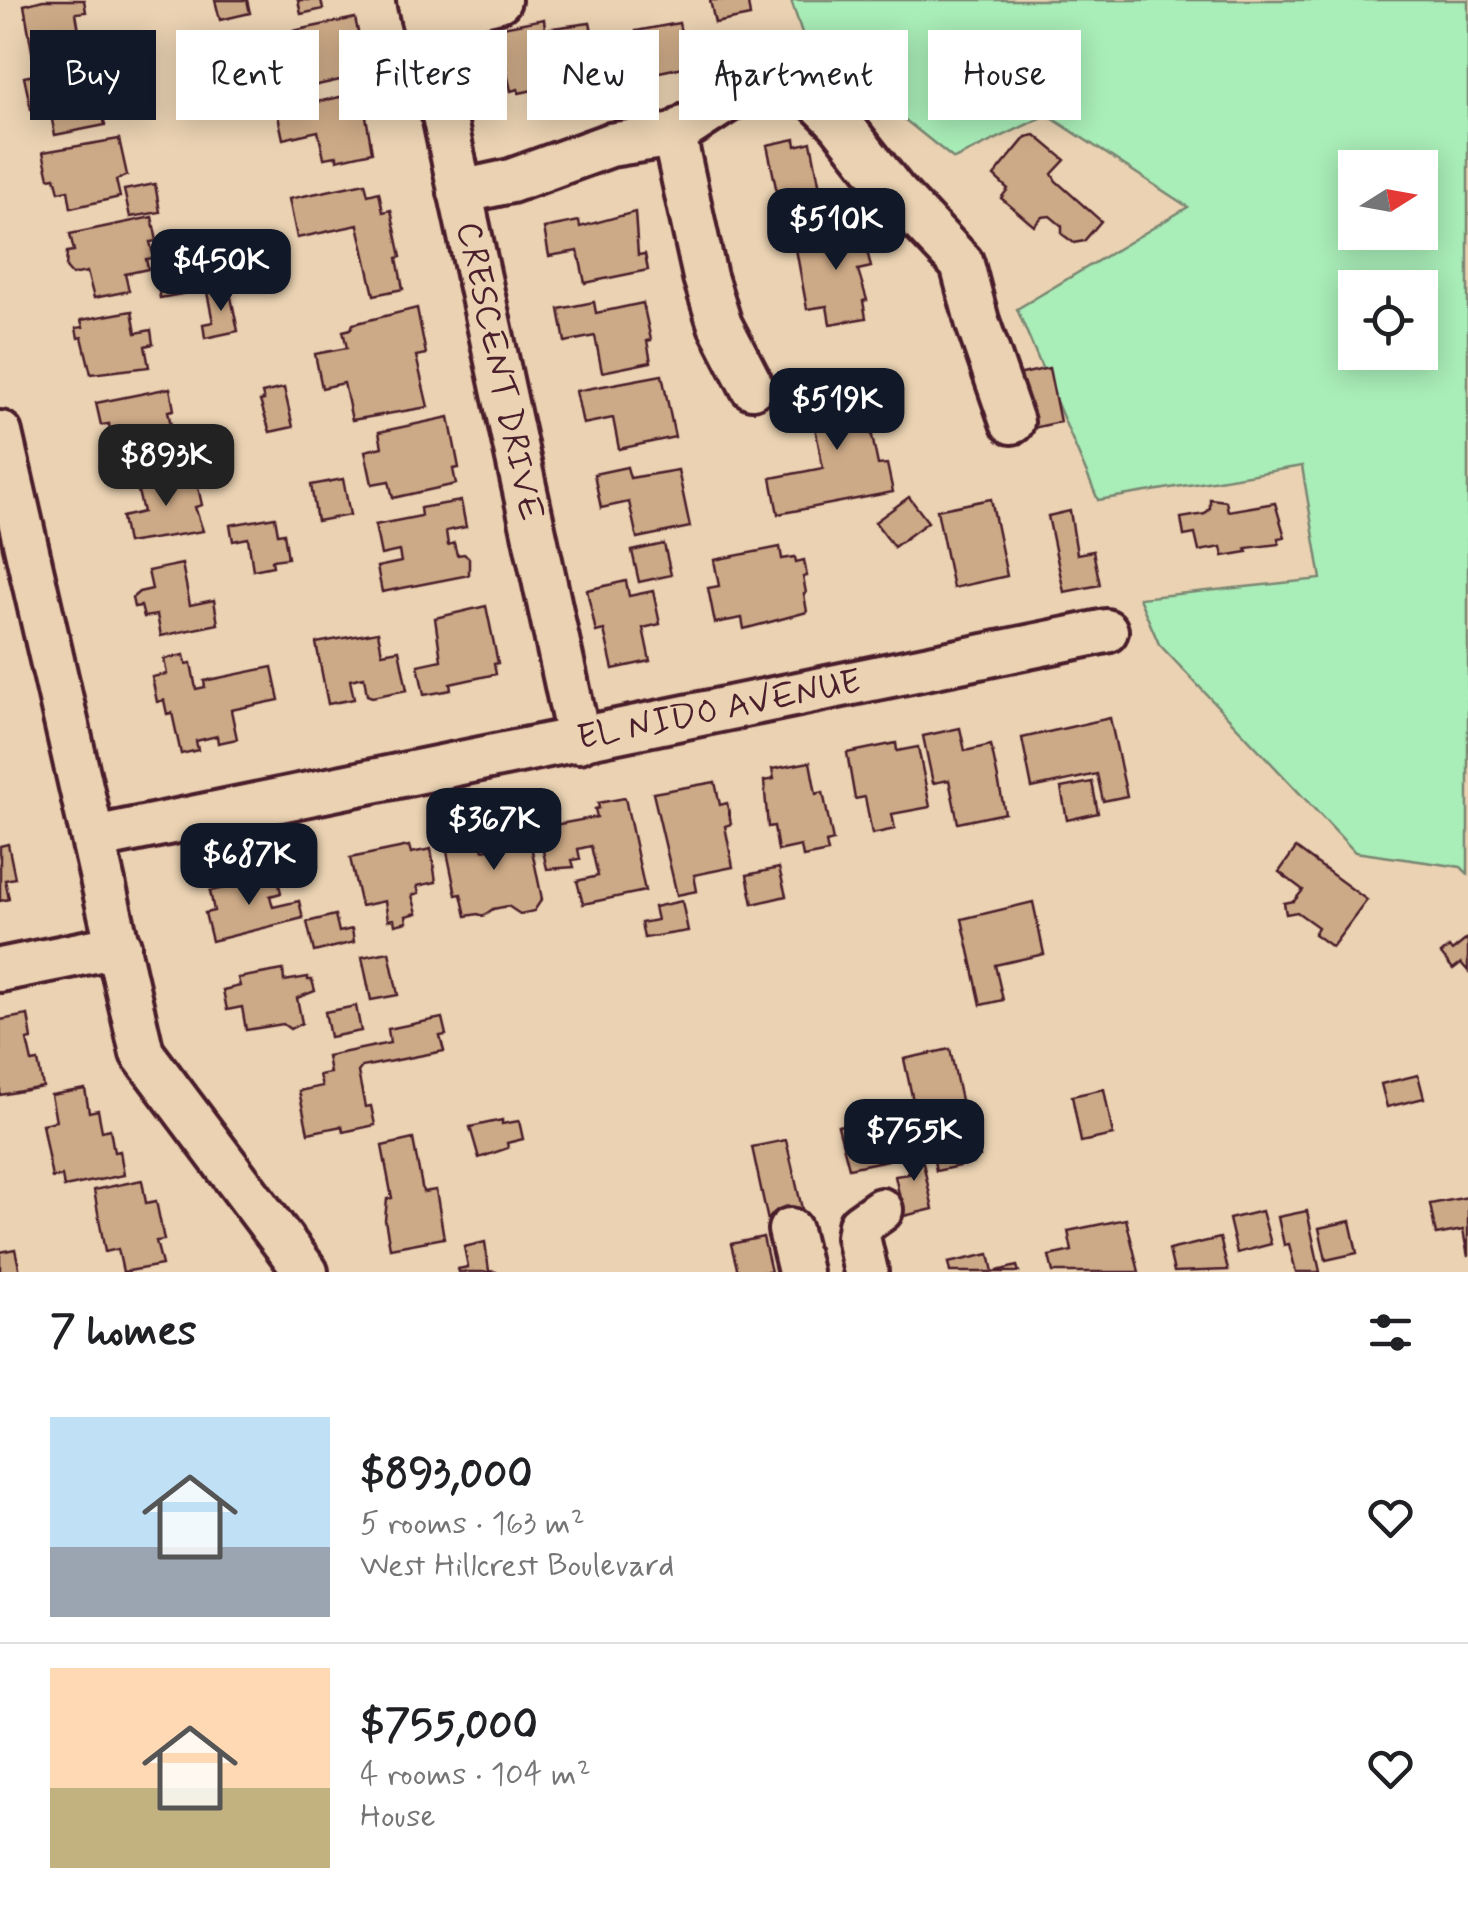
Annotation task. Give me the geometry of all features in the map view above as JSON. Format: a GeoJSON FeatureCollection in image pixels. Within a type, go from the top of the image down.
{"type":"FeatureCollection","features":[{"type":"Feature","properties":{"kind":"street"},"geometry":{"type":"LineString","coordinates":[[421,9],[499,0]]}},
{"type":"Feature","properties":{"kind":"street","name":"CRESCENT DRIVE"},"geometry":{"type":"LineString","coordinates":[[421,9],[579,741]]}},
{"type":"Feature","properties":{"kind":"street"},"geometry":{"type":"LineString","coordinates":[[460,192],[511,181],[610,144],[674,135],[735,95],[774,79],[804,87],[962,264],[1012,422]]}},
{"type":"Feature","properties":{"kind":"street"},"geometry":{"type":"LineString","coordinates":[[674,135],[705,277],[720,325],[752,388]]}},
{"type":"Feature","properties":{"kind":"street"},"geometry":{"type":"LineString","coordinates":[[0,434],[142,1053],[306,1272]]}},
{"type":"Feature","properties":{"kind":"street","name":"EL NIDO AVENUE"},"geometry":{"type":"LineString","coordinates":[[94,838],[1106,631]]}},
{"type":"Feature","properties":{"kind":"street"},"geometry":{"type":"LineString","coordinates":[[0,970],[119,946]]}},
{"type":"Feature","properties":{"kind":"street"},"geometry":{"type":"LineString","coordinates":[[866,1272],[858,1238],[860,1225],[881,1210]]}},
{"type":"Feature","properties":{"kind":"street"},"geometry":{"type":"LineString","coordinates":[[790,1230],[800,1272]]}},
{"type":"Feature","properties":{"kind":"green space"},"geometry":{"type":"Polygon","coordinates":[[[791,0],[1468,0],[1468,874],[1461,867],[1355,852],[1159,644],[1139,598],[1321,579],[1302,466],[1098,500],[1017,309],[1188,207],[1055,120],[1081,120],[1081,30],[928,30],[928,120],[1036,120],[954,159],[905,120],[908,30],[801,30],[791,0]]]}},
{"type":"Feature","properties":{"kind":"building"},"geometry":{"type":"Polygon","coordinates":[[[43,0],[84,0],[86,12],[76,13],[79,30],[30,30],[30,40],[24,5],[43,0]]]}},
{"type":"Feature","properties":{"kind":"building"},"geometry":{"type":"Polygon","coordinates":[[[215,0],[247,0],[250,13],[220,20],[215,0]]]}},
{"type":"Feature","properties":{"kind":"building"},"geometry":{"type":"Polygon","coordinates":[[[298,0],[321,0],[323,9],[301,14],[298,0]]]}},
{"type":"Feature","properties":{"kind":"building"},"geometry":{"type":"Polygon","coordinates":[[[710,0],[762,0],[748,3],[750,16],[715,23],[710,0]]]}},
{"type":"Feature","properties":{"kind":"building"},"geometry":{"type":"Polygon","coordinates":[[[355,18],[358,30],[339,30],[339,80],[319,85],[319,30],[298,30],[355,18]]]}},
{"type":"Feature","properties":{"kind":"building"},"geometry":{"type":"Polygon","coordinates":[[[544,19],[545,29],[590,23],[592,30],[527,30],[527,91],[519,93],[518,89],[511,91],[507,73],[507,30],[497,28],[544,19]]]}},
{"type":"Feature","properties":{"kind":"building"},"geometry":{"type":"Polygon","coordinates":[[[679,23],[679,68],[659,72],[659,30],[641,30],[679,23]]]}},
{"type":"Feature","properties":{"kind":"building"},"geometry":{"type":"Polygon","coordinates":[[[30,76],[30,104],[24,77],[30,76]]]}},
{"type":"Feature","properties":{"kind":"building"},"geometry":{"type":"Polygon","coordinates":[[[339,97],[339,120],[367,120],[372,152],[337,160],[337,156],[324,158],[318,131],[283,139],[279,120],[319,120],[319,102],[339,97]]]}},
{"type":"Feature","properties":{"kind":"building"},"geometry":{"type":"Polygon","coordinates":[[[52,120],[104,120],[105,125],[55,135],[52,120]]]}},
{"type":"Feature","properties":{"kind":"building"},"geometry":{"type":"Polygon","coordinates":[[[1035,135],[1065,160],[1052,174],[1056,181],[1101,221],[1084,241],[1074,243],[1050,216],[1042,217],[1034,226],[1001,198],[1008,189],[994,176],[1026,137],[1035,135]]]}},
{"type":"Feature","properties":{"kind":"building"},"geometry":{"type":"Polygon","coordinates":[[[119,139],[127,175],[116,180],[120,197],[71,208],[68,190],[59,192],[55,177],[49,178],[43,152],[119,139]]]}},
{"type":"Feature","properties":{"kind":"building"},"geometry":{"type":"Polygon","coordinates":[[[795,139],[796,146],[811,142],[820,188],[778,197],[767,145],[795,139]]]}},
{"type":"Feature","properties":{"kind":"building"},"geometry":{"type":"Polygon","coordinates":[[[365,183],[368,195],[379,192],[383,212],[391,210],[403,289],[374,295],[358,225],[297,238],[289,199],[365,183]]]}},
{"type":"Feature","properties":{"kind":"building"},"geometry":{"type":"Polygon","coordinates":[[[155,184],[160,212],[130,217],[124,190],[155,184]]]}},
{"type":"Feature","properties":{"kind":"building"},"geometry":{"type":"Polygon","coordinates":[[[635,212],[638,255],[645,254],[648,270],[585,283],[578,251],[549,256],[544,228],[579,221],[580,227],[635,212]]]}},
{"type":"Feature","properties":{"kind":"building"},"geometry":{"type":"Polygon","coordinates":[[[152,217],[157,241],[150,242],[154,258],[146,259],[148,269],[125,274],[129,291],[94,298],[87,272],[72,275],[66,268],[67,252],[74,251],[70,234],[152,217]]]}},
{"type":"Feature","properties":{"kind":"building"},"geometry":{"type":"Polygon","coordinates":[[[859,218],[871,267],[858,270],[867,300],[863,301],[866,318],[830,324],[827,306],[807,309],[796,249],[834,242],[831,223],[859,218]]]}},
{"type":"Feature","properties":{"kind":"building"},"geometry":{"type":"Polygon","coordinates":[[[181,263],[187,293],[160,298],[155,267],[181,263]]]}},
{"type":"Feature","properties":{"kind":"building"},"geometry":{"type":"Polygon","coordinates":[[[229,287],[238,331],[205,338],[203,324],[213,322],[207,292],[229,287]]]}},
{"type":"Feature","properties":{"kind":"building"},"geometry":{"type":"Polygon","coordinates":[[[594,302],[596,313],[643,303],[651,362],[602,372],[595,336],[565,342],[559,309],[594,302]]]}},
{"type":"Feature","properties":{"kind":"building"},"geometry":{"type":"Polygon","coordinates":[[[417,308],[426,354],[416,356],[428,407],[352,420],[344,383],[322,388],[315,354],[347,348],[343,331],[353,324],[417,308]]]}},
{"type":"Feature","properties":{"kind":"building"},"geometry":{"type":"Polygon","coordinates":[[[132,311],[136,333],[151,330],[153,344],[145,346],[149,367],[91,374],[76,328],[83,327],[81,320],[132,311]]]}},
{"type":"Feature","properties":{"kind":"building"},"geometry":{"type":"Polygon","coordinates":[[[1049,368],[1060,422],[1024,430],[1013,376],[1049,368]]]}},
{"type":"Feature","properties":{"kind":"building"},"geometry":{"type":"Polygon","coordinates":[[[662,375],[675,437],[619,449],[613,418],[583,424],[576,391],[662,375]]]}},
{"type":"Feature","properties":{"kind":"building"},"geometry":{"type":"Polygon","coordinates":[[[867,382],[878,465],[887,464],[893,492],[778,514],[771,478],[823,468],[814,422],[806,424],[800,395],[867,382]]]}},
{"type":"Feature","properties":{"kind":"building"},"geometry":{"type":"Polygon","coordinates":[[[170,388],[174,410],[168,411],[176,450],[114,462],[109,424],[101,425],[96,403],[170,388]]]}},
{"type":"Feature","properties":{"kind":"building"},"geometry":{"type":"Polygon","coordinates":[[[284,388],[293,427],[270,432],[260,401],[264,400],[262,393],[284,388]]]}},
{"type":"Feature","properties":{"kind":"building"},"geometry":{"type":"Polygon","coordinates":[[[449,417],[459,468],[453,469],[456,484],[393,498],[389,481],[372,484],[365,451],[382,447],[379,432],[449,417]]]}},
{"type":"Feature","properties":{"kind":"building"},"geometry":{"type":"Polygon","coordinates":[[[228,432],[233,455],[205,459],[201,437],[228,432]]]}},
{"type":"Feature","properties":{"kind":"building"},"geometry":{"type":"Polygon","coordinates":[[[627,467],[630,478],[678,470],[690,527],[637,538],[629,502],[601,508],[594,474],[627,467]]]}},
{"type":"Feature","properties":{"kind":"building"},"geometry":{"type":"Polygon","coordinates":[[[194,469],[202,505],[195,507],[203,531],[127,543],[122,517],[143,512],[137,487],[194,469]]]}},
{"type":"Feature","properties":{"kind":"building"},"geometry":{"type":"Polygon","coordinates":[[[343,479],[350,515],[317,521],[311,485],[343,479]]]}},
{"type":"Feature","properties":{"kind":"building"},"geometry":{"type":"Polygon","coordinates":[[[909,497],[928,522],[894,547],[875,522],[909,497]]]}},
{"type":"Feature","properties":{"kind":"building"},"geometry":{"type":"Polygon","coordinates":[[[991,499],[1007,576],[953,588],[937,510],[991,499]]]}},
{"type":"Feature","properties":{"kind":"building"},"geometry":{"type":"Polygon","coordinates":[[[1210,499],[1226,501],[1228,511],[1275,503],[1285,537],[1278,538],[1279,544],[1246,548],[1247,552],[1223,556],[1221,547],[1199,551],[1195,534],[1184,536],[1181,518],[1205,514],[1210,499]]]}},
{"type":"Feature","properties":{"kind":"building"},"geometry":{"type":"Polygon","coordinates":[[[461,501],[466,527],[446,531],[448,545],[454,543],[457,555],[469,558],[469,575],[382,592],[377,567],[401,562],[399,551],[381,555],[375,525],[421,516],[420,508],[461,501]]]}},
{"type":"Feature","properties":{"kind":"building"},"geometry":{"type":"Polygon","coordinates":[[[1070,511],[1077,554],[1093,551],[1100,585],[1064,592],[1048,516],[1070,511]]]}},
{"type":"Feature","properties":{"kind":"building"},"geometry":{"type":"Polygon","coordinates":[[[275,517],[278,534],[284,533],[288,558],[272,560],[273,566],[253,570],[248,538],[233,541],[230,525],[275,517]]]}},
{"type":"Feature","properties":{"kind":"building"},"geometry":{"type":"Polygon","coordinates":[[[664,544],[671,575],[639,582],[632,551],[664,544]]]}},
{"type":"Feature","properties":{"kind":"building"},"geometry":{"type":"Polygon","coordinates":[[[780,547],[782,559],[804,560],[807,612],[744,629],[742,618],[715,623],[708,588],[719,586],[714,560],[780,547]]]}},
{"type":"Feature","properties":{"kind":"building"},"geometry":{"type":"Polygon","coordinates":[[[182,564],[190,605],[214,600],[218,624],[161,636],[157,615],[144,617],[141,606],[134,607],[132,598],[152,589],[148,571],[182,564]]]}},
{"type":"Feature","properties":{"kind":"building"},"geometry":{"type":"Polygon","coordinates":[[[626,581],[629,596],[653,591],[660,624],[643,628],[650,661],[613,669],[604,630],[596,632],[587,590],[626,581]]]}},
{"type":"Feature","properties":{"kind":"building"},"geometry":{"type":"Polygon","coordinates":[[[486,606],[498,663],[494,664],[496,674],[450,684],[451,690],[424,695],[418,665],[441,660],[435,618],[486,606]]]}},
{"type":"Feature","properties":{"kind":"building"},"geometry":{"type":"Polygon","coordinates":[[[378,632],[382,653],[399,650],[407,690],[372,697],[367,695],[364,677],[350,680],[354,699],[328,704],[316,643],[378,632]]]}},
{"type":"Feature","properties":{"kind":"building"},"geometry":{"type":"Polygon","coordinates":[[[184,655],[186,664],[191,663],[196,689],[205,687],[204,681],[272,667],[279,700],[231,710],[237,739],[218,743],[217,736],[196,741],[198,750],[181,754],[172,713],[167,714],[164,700],[157,702],[152,677],[167,674],[164,659],[184,655]]]}},
{"type":"Feature","properties":{"kind":"building"},"geometry":{"type":"Polygon","coordinates":[[[1110,718],[1127,796],[1103,801],[1097,774],[1032,788],[1022,738],[1110,718]]]}},
{"type":"Feature","properties":{"kind":"building"},"geometry":{"type":"Polygon","coordinates":[[[960,728],[965,751],[991,745],[1005,813],[958,823],[949,780],[933,783],[923,736],[960,728]]]}},
{"type":"Feature","properties":{"kind":"building"},"geometry":{"type":"Polygon","coordinates":[[[896,743],[897,751],[918,747],[930,807],[892,814],[895,829],[872,834],[865,797],[855,799],[847,753],[896,743]]]}},
{"type":"Feature","properties":{"kind":"building"},"geometry":{"type":"Polygon","coordinates":[[[810,762],[816,794],[823,792],[833,841],[826,843],[828,852],[803,857],[801,846],[778,851],[774,826],[768,827],[764,781],[774,779],[772,769],[810,762]]]}},
{"type":"Feature","properties":{"kind":"building"},"geometry":{"type":"Polygon","coordinates":[[[715,782],[720,805],[727,803],[731,824],[725,826],[733,867],[694,875],[697,891],[677,895],[653,793],[715,782]]]}},
{"type":"Feature","properties":{"kind":"building"},"geometry":{"type":"Polygon","coordinates":[[[1092,782],[1098,813],[1067,820],[1061,788],[1092,782]]]}},
{"type":"Feature","properties":{"kind":"building"},"geometry":{"type":"Polygon","coordinates":[[[625,798],[645,891],[583,904],[577,881],[598,876],[591,846],[578,849],[580,859],[572,860],[574,867],[547,869],[538,828],[597,817],[598,803],[625,798]]]}},
{"type":"Feature","properties":{"kind":"building"},"geometry":{"type":"Polygon","coordinates":[[[479,830],[483,850],[501,846],[505,842],[503,836],[528,831],[542,899],[534,911],[520,914],[508,906],[483,916],[466,916],[461,894],[456,895],[444,837],[479,830]]]}},
{"type":"Feature","properties":{"kind":"building"},"geometry":{"type":"Polygon","coordinates":[[[8,844],[15,878],[5,880],[9,899],[0,901],[0,846],[8,844]]]}},
{"type":"Feature","properties":{"kind":"building"},"geometry":{"type":"Polygon","coordinates":[[[409,846],[411,853],[431,849],[436,882],[417,886],[419,893],[412,895],[417,913],[406,916],[407,922],[395,925],[394,919],[388,920],[385,901],[361,906],[350,858],[409,846]]]}},
{"type":"Feature","properties":{"kind":"building"},"geometry":{"type":"Polygon","coordinates":[[[1296,848],[1367,900],[1332,947],[1314,934],[1318,927],[1297,912],[1286,914],[1284,903],[1294,901],[1303,890],[1279,872],[1296,848]]]}},
{"type":"Feature","properties":{"kind":"building"},"geometry":{"type":"Polygon","coordinates":[[[779,868],[786,896],[753,904],[747,875],[779,868]]]}},
{"type":"Feature","properties":{"kind":"building"},"geometry":{"type":"Polygon","coordinates":[[[277,875],[281,893],[270,896],[273,907],[299,901],[303,918],[212,941],[205,913],[214,911],[210,891],[229,887],[236,879],[248,881],[277,875]]]}},
{"type":"Feature","properties":{"kind":"building"},"geometry":{"type":"Polygon","coordinates":[[[682,901],[688,931],[644,938],[641,923],[657,920],[654,907],[682,901]]]}},
{"type":"Feature","properties":{"kind":"building"},"geometry":{"type":"Polygon","coordinates":[[[1033,902],[1044,954],[995,965],[1003,1000],[981,1005],[962,919],[1033,902]]]}},
{"type":"Feature","properties":{"kind":"building"},"geometry":{"type":"Polygon","coordinates":[[[335,915],[339,932],[352,929],[354,942],[314,952],[307,922],[335,915]]]}},
{"type":"Feature","properties":{"kind":"building"},"geometry":{"type":"Polygon","coordinates":[[[1468,938],[1468,971],[1461,963],[1453,969],[1441,954],[1449,947],[1452,951],[1468,938]]]}},
{"type":"Feature","properties":{"kind":"building"},"geometry":{"type":"Polygon","coordinates":[[[389,952],[398,995],[371,1000],[362,957],[389,952]]]}},
{"type":"Feature","properties":{"kind":"building"},"geometry":{"type":"Polygon","coordinates":[[[283,970],[284,981],[308,977],[312,980],[315,991],[297,998],[302,1023],[290,1029],[283,1024],[246,1030],[242,1007],[227,1010],[223,990],[240,986],[238,978],[283,970]]]}},
{"type":"Feature","properties":{"kind":"building"},"geometry":{"type":"Polygon","coordinates":[[[356,1006],[361,1031],[330,1037],[325,1012],[356,1006]]]}},
{"type":"Feature","properties":{"kind":"building"},"geometry":{"type":"Polygon","coordinates":[[[28,1015],[32,1039],[27,1040],[32,1062],[38,1061],[43,1087],[0,1095],[0,1020],[28,1015]]]}},
{"type":"Feature","properties":{"kind":"building"},"geometry":{"type":"Polygon","coordinates":[[[442,1018],[446,1035],[440,1036],[444,1051],[362,1067],[358,1072],[365,1107],[371,1106],[375,1125],[343,1132],[342,1126],[308,1133],[299,1091],[322,1086],[319,1075],[330,1073],[327,1056],[390,1043],[388,1029],[442,1018]]]}},
{"type":"Feature","properties":{"kind":"building"},"geometry":{"type":"Polygon","coordinates":[[[950,1049],[965,1119],[919,1129],[904,1059],[950,1049]]]}},
{"type":"Feature","properties":{"kind":"building"},"geometry":{"type":"Polygon","coordinates":[[[1418,1075],[1424,1098],[1387,1107],[1381,1084],[1418,1075]]]}},
{"type":"Feature","properties":{"kind":"building"},"geometry":{"type":"Polygon","coordinates":[[[85,1089],[89,1112],[98,1110],[102,1131],[110,1129],[114,1152],[120,1151],[124,1175],[64,1187],[62,1176],[52,1178],[42,1124],[56,1121],[51,1095],[85,1089]]]}},
{"type":"Feature","properties":{"kind":"building"},"geometry":{"type":"Polygon","coordinates":[[[1104,1089],[1113,1135],[1081,1142],[1072,1096],[1104,1089]]]}},
{"type":"Feature","properties":{"kind":"building"},"geometry":{"type":"Polygon","coordinates":[[[896,1114],[901,1137],[884,1141],[888,1160],[849,1168],[838,1126],[896,1114]]]}},
{"type":"Feature","properties":{"kind":"building"},"geometry":{"type":"Polygon","coordinates":[[[502,1120],[502,1124],[519,1121],[523,1139],[479,1158],[470,1127],[502,1120]]]}},
{"type":"Feature","properties":{"kind":"building"},"geometry":{"type":"Polygon","coordinates":[[[967,1137],[968,1141],[976,1139],[980,1157],[972,1158],[973,1163],[936,1171],[931,1145],[967,1137]]]}},
{"type":"Feature","properties":{"kind":"building"},"geometry":{"type":"Polygon","coordinates":[[[413,1139],[423,1192],[436,1190],[444,1238],[390,1248],[385,1220],[387,1199],[392,1198],[382,1146],[413,1139]]]}},
{"type":"Feature","properties":{"kind":"building"},"geometry":{"type":"Polygon","coordinates":[[[786,1140],[803,1213],[768,1221],[752,1147],[786,1140]]]}},
{"type":"Feature","properties":{"kind":"building"},"geometry":{"type":"Polygon","coordinates":[[[919,1144],[933,1209],[904,1216],[895,1176],[909,1174],[903,1148],[919,1144]]]}},
{"type":"Feature","properties":{"kind":"building"},"geometry":{"type":"Polygon","coordinates":[[[142,1180],[146,1203],[156,1201],[164,1240],[156,1241],[162,1265],[123,1272],[118,1249],[105,1252],[94,1190],[142,1180]]]}},
{"type":"Feature","properties":{"kind":"building"},"geometry":{"type":"Polygon","coordinates":[[[1468,1197],[1468,1257],[1463,1230],[1436,1235],[1430,1204],[1468,1197]]]}},
{"type":"Feature","properties":{"kind":"building"},"geometry":{"type":"Polygon","coordinates":[[[1262,1211],[1271,1244],[1237,1253],[1229,1219],[1262,1211]]]}},
{"type":"Feature","properties":{"kind":"building"},"geometry":{"type":"Polygon","coordinates":[[[1307,1211],[1320,1272],[1296,1272],[1289,1244],[1284,1245],[1278,1217],[1307,1211]]]}},
{"type":"Feature","properties":{"kind":"building"},"geometry":{"type":"Polygon","coordinates":[[[1126,1219],[1139,1272],[1053,1272],[1049,1256],[1072,1251],[1068,1231],[1126,1219]]]}},
{"type":"Feature","properties":{"kind":"building"},"geometry":{"type":"Polygon","coordinates":[[[1350,1221],[1357,1253],[1326,1260],[1319,1228],[1350,1221]]]}},
{"type":"Feature","properties":{"kind":"building"},"geometry":{"type":"Polygon","coordinates":[[[763,1237],[771,1272],[738,1272],[731,1244],[763,1237]]]}},
{"type":"Feature","properties":{"kind":"building"},"geometry":{"type":"Polygon","coordinates":[[[1220,1238],[1228,1270],[1174,1272],[1169,1250],[1220,1238]]]}},
{"type":"Feature","properties":{"kind":"building"},"geometry":{"type":"Polygon","coordinates":[[[485,1242],[489,1271],[497,1272],[459,1272],[458,1269],[468,1267],[464,1247],[485,1242]]]}},
{"type":"Feature","properties":{"kind":"building"},"geometry":{"type":"Polygon","coordinates":[[[15,1249],[20,1272],[0,1272],[0,1252],[15,1249]]]}},
{"type":"Feature","properties":{"kind":"building"},"geometry":{"type":"Polygon","coordinates":[[[989,1254],[993,1272],[950,1272],[948,1263],[989,1254]]]}},
{"type":"Feature","properties":{"kind":"building"},"geometry":{"type":"Polygon","coordinates":[[[1017,1266],[1019,1272],[993,1272],[1017,1266]]]}}]}
